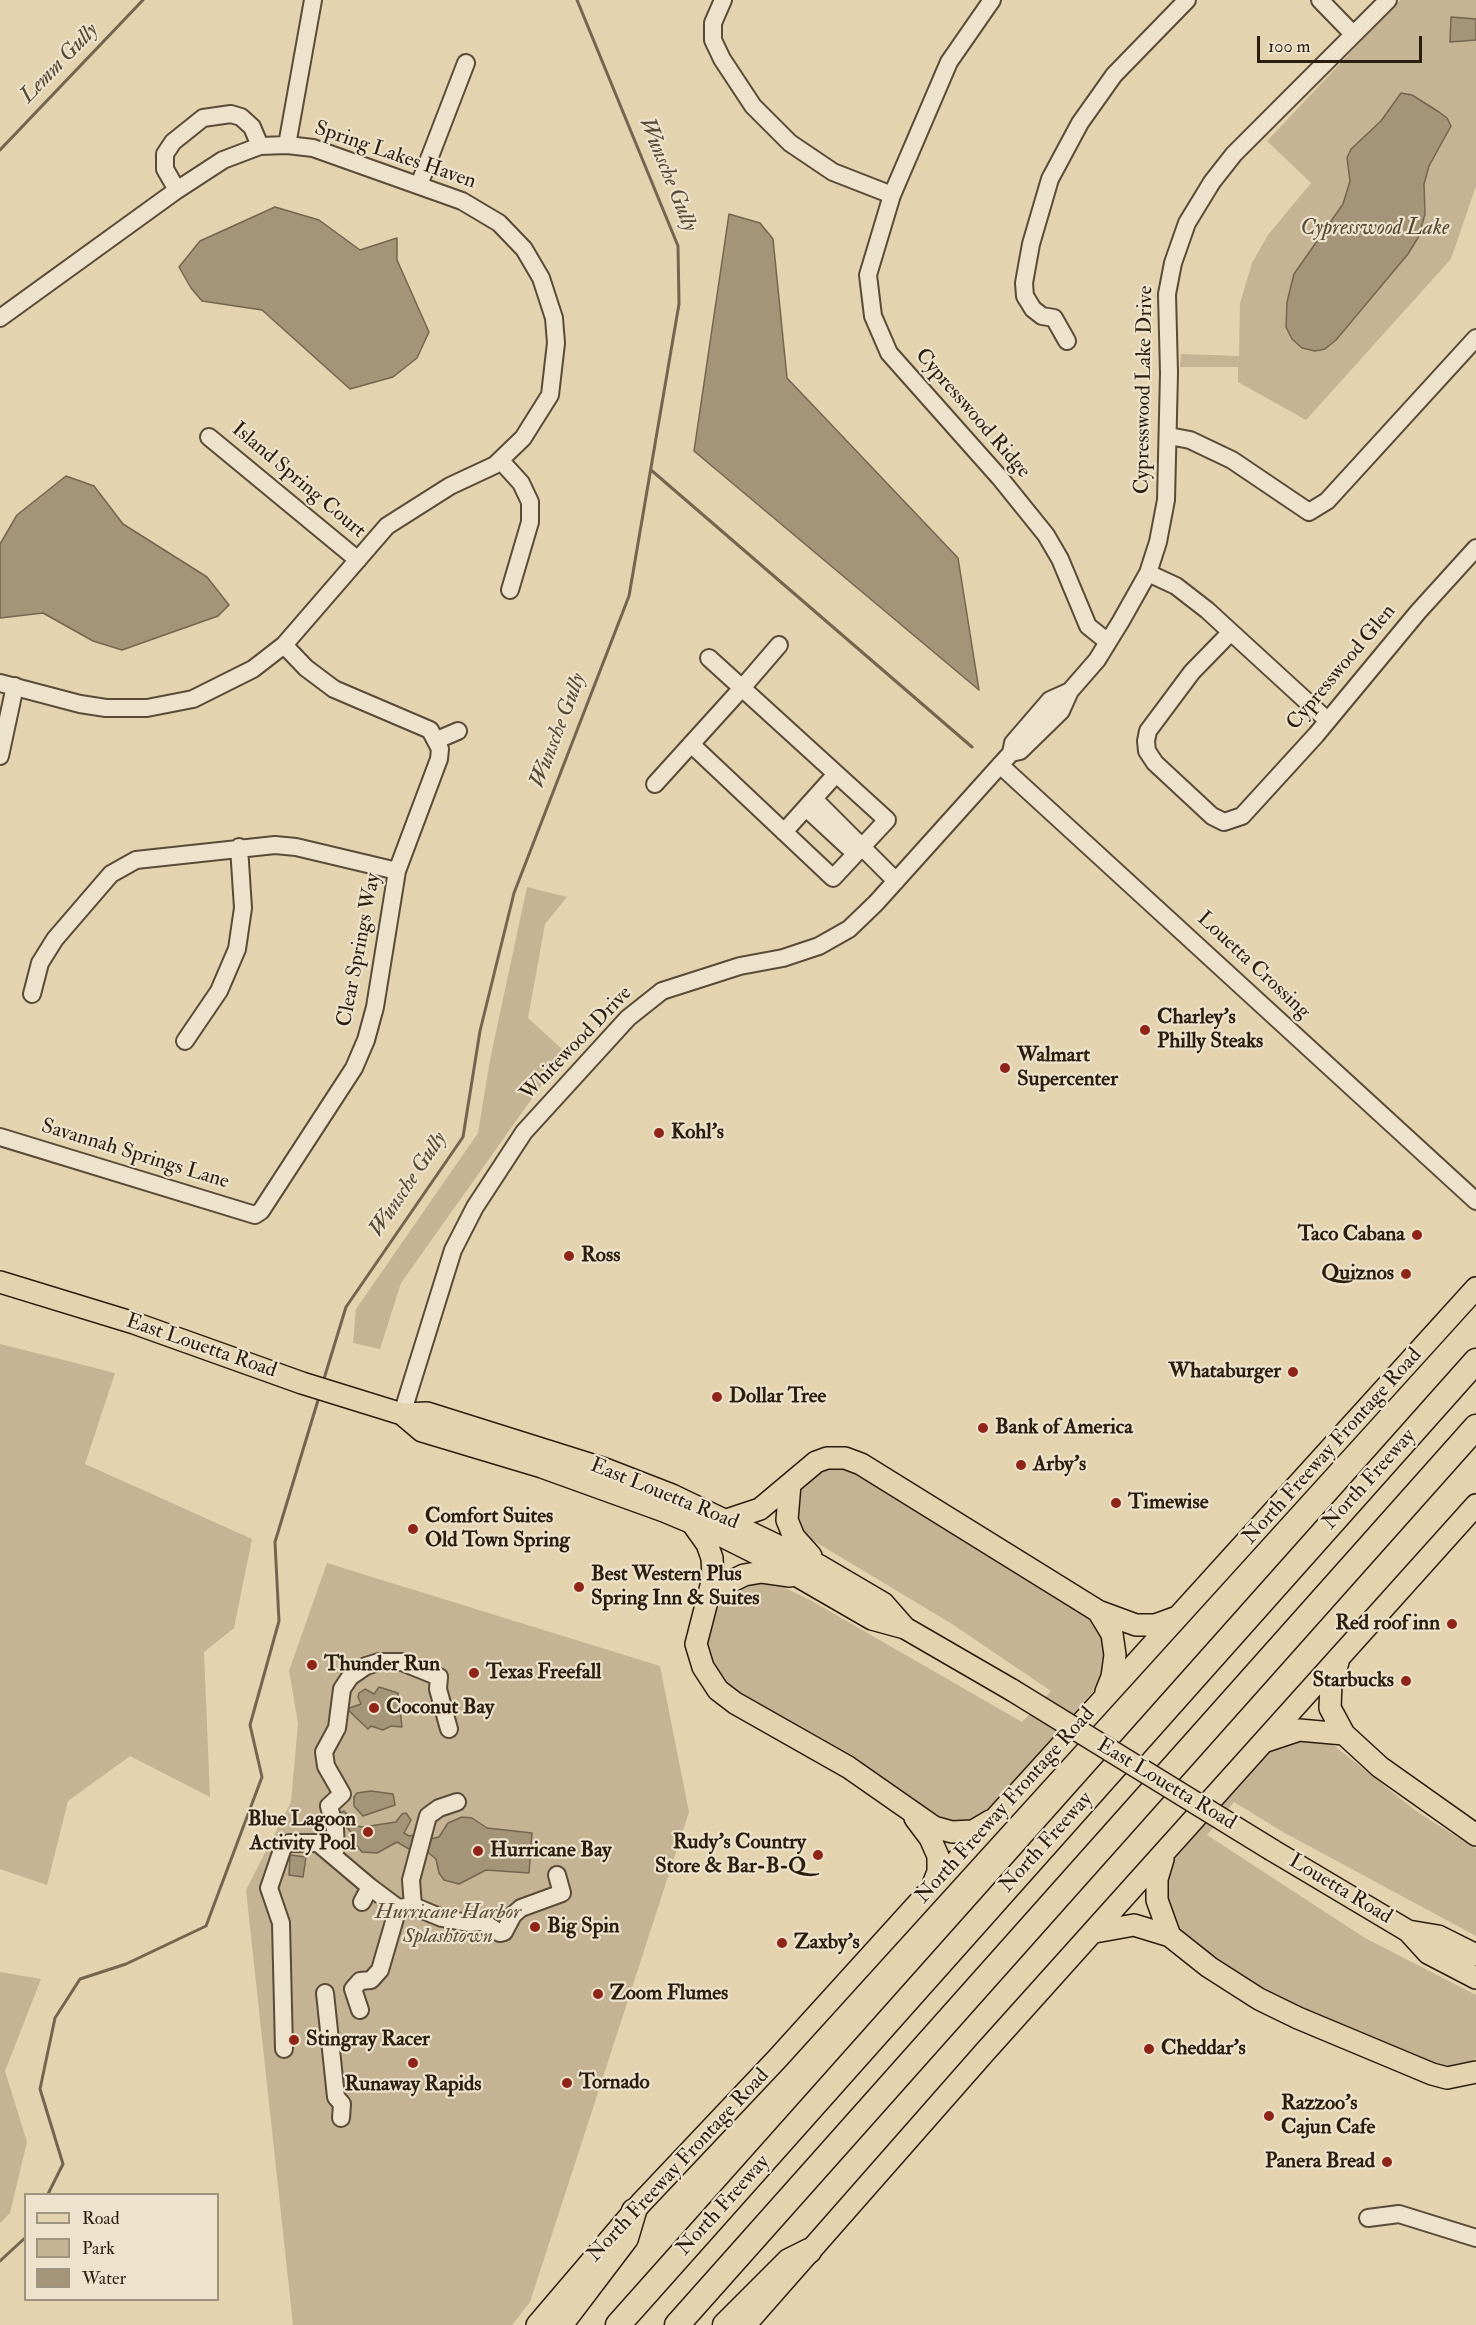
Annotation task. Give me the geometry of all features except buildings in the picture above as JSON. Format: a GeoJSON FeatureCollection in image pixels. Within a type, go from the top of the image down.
{"type":"FeatureCollection","features":[{"type":"Feature","properties":{"kind":"highway","name":"North Freeway"},"geometry":{"type":"LineString","coordinates":[[618,2325],[1476,1361]]}},
{"type":"Feature","properties":{"kind":"highway","name":"North Freeway"},"geometry":{"type":"LineString","coordinates":[[677,2325],[1476,1427]]}},
{"type":"Feature","properties":{"kind":"highway"},"geometry":{"type":"LineString","coordinates":[[560,2325],[626,2238],[634,2211]]}},
{"type":"Feature","properties":{"kind":"highway"},"geometry":{"type":"LineString","coordinates":[[725,2325],[789,2261],[809,2251]]}},
{"type":"Feature","properties":{"kind":"main road","name":"East Louetta Road"},"geometry":{"type":"LineString","coordinates":[[0,1282],[134,1323],[302,1383],[402,1414],[427,1413],[634,1480],[728,1521],[811,1572]]}},
{"type":"Feature","properties":{"kind":"main road","name":"North Freeway Frontage Road"},"geometry":{"type":"LineString","coordinates":[[537,2325],[634,2211],[996,1818],[1476,1288]]}},
{"type":"Feature","properties":{"kind":"main road","name":"East Louetta Road"},"geometry":{"type":"LineString","coordinates":[[402,1414],[422,1431],[542,1467],[608,1490],[883,1603],[905,1628],[1012,1690],[1272,1850]]}},
{"type":"Feature","properties":{"kind":"main road"},"geometry":{"type":"LineString","coordinates":[[728,1521],[760,1509],[805,1469],[827,1458],[845,1458],[861,1464],[1098,1611],[1136,1625],[1155,1624],[1178,1617]]}},
{"type":"Feature","properties":{"kind":"main road"},"geometry":{"type":"LineString","coordinates":[[608,1490],[634,1480]]}},
{"type":"Feature","properties":{"kind":"main road"},"geometry":{"type":"LineString","coordinates":[[708,1598],[724,1585],[744,1575],[762,1572],[811,1572],[787,1520],[790,1484]]}},
{"type":"Feature","properties":{"kind":"main road"},"geometry":{"type":"LineString","coordinates":[[745,2325],[1476,1505]]}},
{"type":"Feature","properties":{"kind":"main road"},"geometry":{"type":"LineString","coordinates":[[693,1523],[707,1544],[712,1558],[713,1578],[696,1644],[703,1667],[718,1690],[735,1703],[848,1767],[934,1827],[952,1832],[973,1831],[996,1818]]}},
{"type":"Feature","properties":{"kind":"main road"},"geometry":{"type":"LineString","coordinates":[[1098,1611],[1112,1634],[1115,1655],[1112,1677],[1104,1699]]}},
{"type":"Feature","properties":{"kind":"main road"},"geometry":{"type":"LineString","coordinates":[[1340,1655],[1331,1684],[1330,1708],[1344,1734],[1388,1773],[1476,1835]]}},
{"type":"Feature","properties":{"kind":"main road"},"geometry":{"type":"LineString","coordinates":[[1262,1743],[1299,1730],[1344,1734]]}},
{"type":"Feature","properties":{"kind":"main road"},"geometry":{"type":"LineString","coordinates":[[911,1813],[930,1838],[938,1856],[938,1872],[930,1890]]}},
{"type":"Feature","properties":{"kind":"main road","name":"Louetta Road"},"geometry":{"type":"LineString","coordinates":[[1272,1850],[1408,1931],[1428,1953],[1476,1978]]}},
{"type":"Feature","properties":{"kind":"main road"},"geometry":{"type":"LineString","coordinates":[[1164,1855],[1157,1879],[1157,1900],[1170,1936]]}},
{"type":"Feature","properties":{"kind":"main road"},"geometry":{"type":"LineString","coordinates":[[1095,1932],[1134,1926],[1170,1936],[1209,1967],[1259,1999],[1298,2018],[1432,2074],[1447,2078],[1476,2072]]}},
{"type":"Feature","properties":{"kind":"main road","name":"Louetta Road"},"geometry":{"type":"LineString","coordinates":[[1408,1931],[1437,1936],[1472,1952]]}},
{"type":"Feature","properties":{"kind":"street"},"geometry":{"type":"LineString","coordinates":[[287,145],[313,0]]}},
{"type":"Feature","properties":{"kind":"street"},"geometry":{"type":"LineString","coordinates":[[723,0],[713,23],[713,40],[722,59],[753,106],[790,144],[833,172],[892,195]]}},
{"type":"Feature","properties":{"kind":"street","name":"Cypresswood Ridge"},"geometry":{"type":"LineString","coordinates":[[992,0],[950,62],[892,195],[868,274],[873,316],[889,353],[1000,478],[1046,535],[1060,559],[1088,626],[1108,642]]}},
{"type":"Feature","properties":{"kind":"street"},"geometry":{"type":"LineString","coordinates":[[1067,341],[1054,318],[1042,316],[1033,309],[1025,296],[1024,283],[1031,244],[1050,179],[1080,123],[1114,75],[1187,0]]}},
{"type":"Feature","properties":{"kind":"street"},"geometry":{"type":"LineString","coordinates":[[1320,0],[1353,34]]}},
{"type":"Feature","properties":{"kind":"street","name":"Cypresswood Lake Drive"},"geometry":{"type":"LineString","coordinates":[[1005,759],[1020,751],[1041,721],[1061,711],[1070,691],[1097,660],[1148,573],[1158,542],[1166,500],[1167,294],[1173,263],[1187,223],[1212,182],[1234,154],[1388,0]]}},
{"type":"Feature","properties":{"kind":"street"},"geometry":{"type":"LineString","coordinates":[[419,185],[466,63]]}},
{"type":"Feature","properties":{"kind":"street"},"geometry":{"type":"LineString","coordinates":[[177,190],[165,169],[165,154],[173,142],[203,118],[231,114],[242,117],[252,127],[260,146]]}},
{"type":"Feature","properties":{"kind":"street","name":"Spring Lakes Haven"},"geometry":{"type":"LineString","coordinates":[[0,318],[177,190],[223,160],[260,146],[287,145],[312,148],[419,185],[462,201],[499,223],[514,237],[533,262],[548,297],[556,343],[550,395],[524,438],[501,461],[450,486],[387,526],[284,645],[264,662],[193,699],[159,706],[106,708],[8,685]]}},
{"type":"Feature","properties":{"kind":"street"},"geometry":{"type":"LineString","coordinates":[[1168,436],[1190,440],[1232,460],[1309,512],[1317,509],[1476,338]]}},
{"type":"Feature","properties":{"kind":"street","name":"Island Spring Court"},"geometry":{"type":"LineString","coordinates":[[209,437],[357,560]]}},
{"type":"Feature","properties":{"kind":"street"},"geometry":{"type":"LineString","coordinates":[[501,461],[521,483],[530,502],[530,522],[510,590]]}},
{"type":"Feature","properties":{"kind":"street","name":"Cypresswood Glen"},"geometry":{"type":"LineString","coordinates":[[1231,632],[1192,672],[1148,731],[1147,751],[1155,764],[1212,816],[1224,822],[1242,816],[1316,735],[1476,548]]}},
{"type":"Feature","properties":{"kind":"street"},"geometry":{"type":"LineString","coordinates":[[1148,573],[1176,586],[1231,632],[1327,720]]}},
{"type":"Feature","properties":{"kind":"street"},"geometry":{"type":"LineString","coordinates":[[284,645],[306,668],[334,689],[424,726],[437,740],[458,731]]}},
{"type":"Feature","properties":{"kind":"street"},"geometry":{"type":"LineString","coordinates":[[655,784],[779,645]]}},
{"type":"Feature","properties":{"kind":"street"},"geometry":{"type":"LineString","coordinates":[[691,744],[788,829],[833,878],[887,820],[831,780],[742,688],[709,658]]}},
{"type":"Feature","properties":{"kind":"street"},"geometry":{"type":"LineString","coordinates":[[0,756],[8,685]]}},
{"type":"Feature","properties":{"kind":"street","name":"Clear Springs Way"},"geometry":{"type":"LineString","coordinates":[[256,1215],[348,1080],[362,1050],[375,1007],[397,871],[439,759],[437,740]]}},
{"type":"Feature","properties":{"kind":"street","name":"Whitewood Drive"},"geometry":{"type":"LineString","coordinates":[[402,1414],[453,1250],[475,1207],[524,1132],[628,1018],[662,991],[819,946],[849,929],[896,881],[1005,759]]}},
{"type":"Feature","properties":{"kind":"street","name":"Louetta Crossing"},"geometry":{"type":"LineString","coordinates":[[1005,759],[1476,1201]]}},
{"type":"Feature","properties":{"kind":"street"},"geometry":{"type":"LineString","coordinates":[[788,829],[831,780]]}},
{"type":"Feature","properties":{"kind":"street"},"geometry":{"type":"LineString","coordinates":[[810,803],[855,837],[862,848],[896,881]]}},
{"type":"Feature","properties":{"kind":"street"},"geometry":{"type":"LineString","coordinates":[[32,994],[47,950],[111,874],[136,860],[239,847],[285,845],[397,871]]}},
{"type":"Feature","properties":{"kind":"street"},"geometry":{"type":"LineString","coordinates":[[185,1041],[219,991],[237,949],[243,908],[239,847]]}},
{"type":"Feature","properties":{"kind":"street","name":"Savannah Springs Lane"},"geometry":{"type":"LineString","coordinates":[[0,1137],[256,1215]]}},
{"type":"Feature","properties":{"kind":"street"},"geometry":{"type":"LineString","coordinates":[[334,1854],[336,1848],[333,1802],[342,1794],[326,1766],[324,1752],[337,1728],[342,1689],[350,1677],[366,1666],[379,1662],[402,1662],[439,1677],[438,1689],[449,1729]]}},
{"type":"Feature","properties":{"kind":"street"},"geometry":{"type":"LineString","coordinates":[[360,2010],[353,1989],[360,1982],[371,1980],[380,1971],[405,1907],[419,1843],[428,1816],[439,1808],[457,1802]]}},
{"type":"Feature","properties":{"kind":"street"},"geometry":{"type":"LineString","coordinates":[[284,2049],[281,1923],[269,1888],[279,1856],[283,1847],[289,1843],[318,1843],[334,1854],[366,1894],[442,1918],[504,1932],[513,1915],[533,1902],[562,1893],[557,1875]]}},
{"type":"Feature","properties":{"kind":"street"},"geometry":{"type":"LineString","coordinates":[[325,1994],[336,2097],[342,2104],[341,2118]]}},
{"type":"Feature","properties":{"kind":"street"},"geometry":{"type":"LineString","coordinates":[[1368,2218],[1399,2214],[1476,2238]]}},
{"type":"Feature","properties":{"kind":"green space"},"geometry":{"type":"Polygon","coordinates":[[[1400,0],[1476,0],[1476,186],[1451,259],[1306,420],[1238,382],[1238,367],[1180,367],[1181,354],[1239,356],[1240,303],[1252,263],[1268,235],[1311,183],[1267,141],[1400,0]]]}},
{"type":"Feature","properties":{"kind":"green space"},"geometry":{"type":"Polygon","coordinates":[[[527,887],[567,897],[545,924],[528,1018],[565,1052],[401,1283],[380,1349],[353,1343],[356,1309],[478,1133],[490,1060],[527,887]]]}},
{"type":"Feature","properties":{"kind":"green space"},"geometry":{"type":"Polygon","coordinates":[[[0,1344],[115,1373],[85,1464],[252,1539],[234,1628],[204,1652],[210,1797],[130,1756],[68,1801],[47,1885],[0,1869],[0,1344]]]}},
{"type":"Feature","properties":{"kind":"green space"},"geometry":{"type":"Polygon","coordinates":[[[823,1469],[850,1470],[865,1478],[1088,1618],[1099,1629],[1107,1646],[1107,1671],[1096,1688],[990,1809],[973,1820],[945,1822],[931,1816],[852,1755],[738,1691],[724,1681],[713,1666],[707,1635],[714,1613],[723,1601],[745,1586],[765,1583],[779,1585],[810,1600],[1022,1722],[1051,1691],[952,1624],[809,1538],[803,1531],[795,1513],[797,1495],[804,1482],[823,1469]]]}},
{"type":"Feature","properties":{"kind":"green space","name":"Hurricane Harbor Splashtown"},"geometry":{"type":"Polygon","coordinates":[[[327,1563],[660,1666],[689,1812],[530,2302],[512,2325],[293,2325],[246,1890],[291,1802],[298,1723],[289,1671],[327,1563]]]}},
{"type":"Feature","properties":{"kind":"green space"},"geometry":{"type":"Polygon","coordinates":[[[1288,1738],[1326,1739],[1416,1811],[1476,1849],[1476,1936],[1283,1832],[1234,1802],[1207,1835],[1365,1938],[1476,1995],[1476,2058],[1472,2061],[1445,2066],[1429,2063],[1283,2000],[1230,1969],[1175,1926],[1166,1915],[1166,1868],[1269,1751],[1288,1738]]]}},
{"type":"Feature","properties":{"kind":"green space"},"geometry":{"type":"Polygon","coordinates":[[[0,1972],[41,1979],[5,2071],[27,2142],[10,2213],[0,2223],[0,1972]]]}},
{"type":"Feature","properties":{"kind":"water"},"geometry":{"type":"Polygon","coordinates":[[[1451,17],[1476,19],[1476,40],[1450,42],[1451,17]]]}},
{"type":"Feature","properties":{"kind":"water","name":"Cypresswood Lake"},"geometry":{"type":"Polygon","coordinates":[[[1401,93],[1412,95],[1439,112],[1447,118],[1451,126],[1429,166],[1424,184],[1425,214],[1419,236],[1408,254],[1336,340],[1325,349],[1315,351],[1302,348],[1292,339],[1286,327],[1287,302],[1294,274],[1343,204],[1350,181],[1347,158],[1351,149],[1381,121],[1401,93]]]}},
{"type":"Feature","properties":{"kind":"water"},"geometry":{"type":"Polygon","coordinates":[[[275,207],[319,220],[360,250],[397,238],[397,260],[429,332],[417,358],[393,377],[350,389],[262,310],[202,301],[191,288],[179,267],[200,241],[275,207]]]}},
{"type":"Feature","properties":{"kind":"water"},"geometry":{"type":"Polygon","coordinates":[[[729,214],[760,223],[773,239],[787,378],[958,558],[979,690],[694,451],[729,214]]]}},
{"type":"Feature","properties":{"kind":"water"},"geometry":{"type":"Polygon","coordinates":[[[66,476],[94,486],[123,524],[207,577],[229,605],[218,616],[122,650],[93,641],[43,613],[0,618],[0,544],[17,515],[66,476]]]}},
{"type":"Feature","properties":{"kind":"water","name":"Coconut Bay"},"geometry":{"type":"Polygon","coordinates":[[[379,1687],[398,1693],[402,1727],[391,1726],[383,1730],[371,1726],[368,1729],[347,1709],[361,1704],[359,1693],[365,1689],[374,1694],[379,1687]]]}},
{"type":"Feature","properties":{"kind":"water"},"geometry":{"type":"Polygon","coordinates":[[[371,1791],[393,1794],[395,1805],[363,1816],[354,1806],[354,1797],[357,1793],[371,1791]]]}},
{"type":"Feature","properties":{"kind":"water","name":"Blue Lagoon Activity Pool"},"geometry":{"type":"Polygon","coordinates":[[[344,1811],[357,1826],[363,1827],[396,1822],[402,1814],[406,1813],[411,1820],[404,1833],[409,1836],[414,1835],[413,1846],[409,1849],[397,1842],[377,1853],[362,1852],[341,1819],[340,1813],[344,1811]]]}},
{"type":"Feature","properties":{"kind":"water","name":"Hurricane Bay"},"geometry":{"type":"Polygon","coordinates":[[[462,1817],[472,1818],[487,1828],[532,1833],[529,1873],[486,1870],[459,1884],[444,1880],[439,1873],[436,1859],[424,1849],[426,1840],[439,1837],[448,1823],[462,1817]]]}},
{"type":"Feature","properties":{"kind":"water"},"geometry":{"type":"Polygon","coordinates":[[[290,1855],[306,1857],[303,1877],[289,1875],[290,1855]]]}},
{"type":"Feature","properties":{"kind":"waterway","name":"Lemm Gully"},"geometry":{"type":"LineString","coordinates":[[0,150],[143,0]]}},
{"type":"Feature","properties":{"kind":"waterway","name":"Wunsche Gully"},"geometry":{"type":"LineString","coordinates":[[323,1382],[346,1307],[463,1137],[480,1031],[514,893],[629,596],[679,304],[678,246],[577,0]]}},
{"type":"Feature","properties":{"kind":"waterway"},"geometry":{"type":"LineString","coordinates":[[651,470],[972,747]]}},
{"type":"Feature","properties":{"kind":"waterway","name":"Wunsche Gully"},"geometry":{"type":"LineString","coordinates":[[48,2193],[63,2164],[40,2089],[55,2018],[80,1979],[126,1964],[206,1926],[262,1777],[250,1725],[279,1621],[275,1542],[319,1397]]}},
{"type":"Feature","properties":{"kind":"waterway","name":"Wunsche Gully"},"geometry":{"type":"LineString","coordinates":[[0,2261],[24,2239]]}},
{"type":"Feature","properties":{"kind":"place","name":"Charley's Philly Steaks"},"geometry":{"type":"Point","coordinates":[1145,1030]}},
{"type":"Feature","properties":{"kind":"place","name":"Walmart Supercenter"},"geometry":{"type":"Point","coordinates":[1005,1068]}},
{"type":"Feature","properties":{"kind":"place","name":"Kohl's"},"geometry":{"type":"Point","coordinates":[659,1133]}},
{"type":"Feature","properties":{"kind":"place","name":"Taco Cabana"},"geometry":{"type":"Point","coordinates":[1417,1235]}},
{"type":"Feature","properties":{"kind":"place","name":"Ross"},"geometry":{"type":"Point","coordinates":[569,1256]}},
{"type":"Feature","properties":{"kind":"place","name":"Quiznos"},"geometry":{"type":"Point","coordinates":[1406,1274]}},
{"type":"Feature","properties":{"kind":"place","name":"Whataburger"},"geometry":{"type":"Point","coordinates":[1293,1372]}},
{"type":"Feature","properties":{"kind":"place","name":"Dollar Tree"},"geometry":{"type":"Point","coordinates":[717,1397]}},
{"type":"Feature","properties":{"kind":"place","name":"Bank of America"},"geometry":{"type":"Point","coordinates":[983,1428]}},
{"type":"Feature","properties":{"kind":"place","name":"Arby's"},"geometry":{"type":"Point","coordinates":[1021,1465]}},
{"type":"Feature","properties":{"kind":"place","name":"Timewise"},"geometry":{"type":"Point","coordinates":[1116,1503]}},
{"type":"Feature","properties":{"kind":"place","name":"Comfort Suites Old Town Spring"},"geometry":{"type":"Point","coordinates":[413,1529]}},
{"type":"Feature","properties":{"kind":"place","name":"Best Western Plus Spring Inn & Suites"},"geometry":{"type":"Point","coordinates":[579,1587]}},
{"type":"Feature","properties":{"kind":"place","name":"Red roof inn"},"geometry":{"type":"Point","coordinates":[1452,1624]}},
{"type":"Feature","properties":{"kind":"place","name":"Thunder Run"},"geometry":{"type":"Point","coordinates":[312,1665]}},
{"type":"Feature","properties":{"kind":"place","name":"Texas Freefall"},"geometry":{"type":"Point","coordinates":[474,1673]}},
{"type":"Feature","properties":{"kind":"place","name":"Starbucks"},"geometry":{"type":"Point","coordinates":[1406,1681]}},
{"type":"Feature","properties":{"kind":"place","name":"Coconut Bay"},"geometry":{"type":"Point","coordinates":[374,1708]}},
{"type":"Feature","properties":{"kind":"place","name":"Blue Lagoon Activity Pool"},"geometry":{"type":"Point","coordinates":[368,1832]}},
{"type":"Feature","properties":{"kind":"place","name":"Hurricane Bay"},"geometry":{"type":"Point","coordinates":[478,1851]}},
{"type":"Feature","properties":{"kind":"place","name":"Rudy's Country Store & Bar-B-Q"},"geometry":{"type":"Point","coordinates":[818,1855]}},
{"type":"Feature","properties":{"kind":"place","name":"Big Spin"},"geometry":{"type":"Point","coordinates":[535,1927]}},
{"type":"Feature","properties":{"kind":"place","name":"Zaxby's"},"geometry":{"type":"Point","coordinates":[782,1943]}},
{"type":"Feature","properties":{"kind":"place","name":"Zoom Flumes"},"geometry":{"type":"Point","coordinates":[598,1994]}},
{"type":"Feature","properties":{"kind":"place","name":"Stingray Racer"},"geometry":{"type":"Point","coordinates":[294,2040]}},
{"type":"Feature","properties":{"kind":"place","name":"Cheddar's"},"geometry":{"type":"Point","coordinates":[1149,2049]}},
{"type":"Feature","properties":{"kind":"place","name":"Runaway Rapids"},"geometry":{"type":"Point","coordinates":[413,2063]}},
{"type":"Feature","properties":{"kind":"place","name":"Tornado"},"geometry":{"type":"Point","coordinates":[567,2083]}},
{"type":"Feature","properties":{"kind":"place","name":"Razzoo's Cajun Cafe"},"geometry":{"type":"Point","coordinates":[1269,2116]}},
{"type":"Feature","properties":{"kind":"place","name":"Panera Bread"},"geometry":{"type":"Point","coordinates":[1387,2162]}}]}
